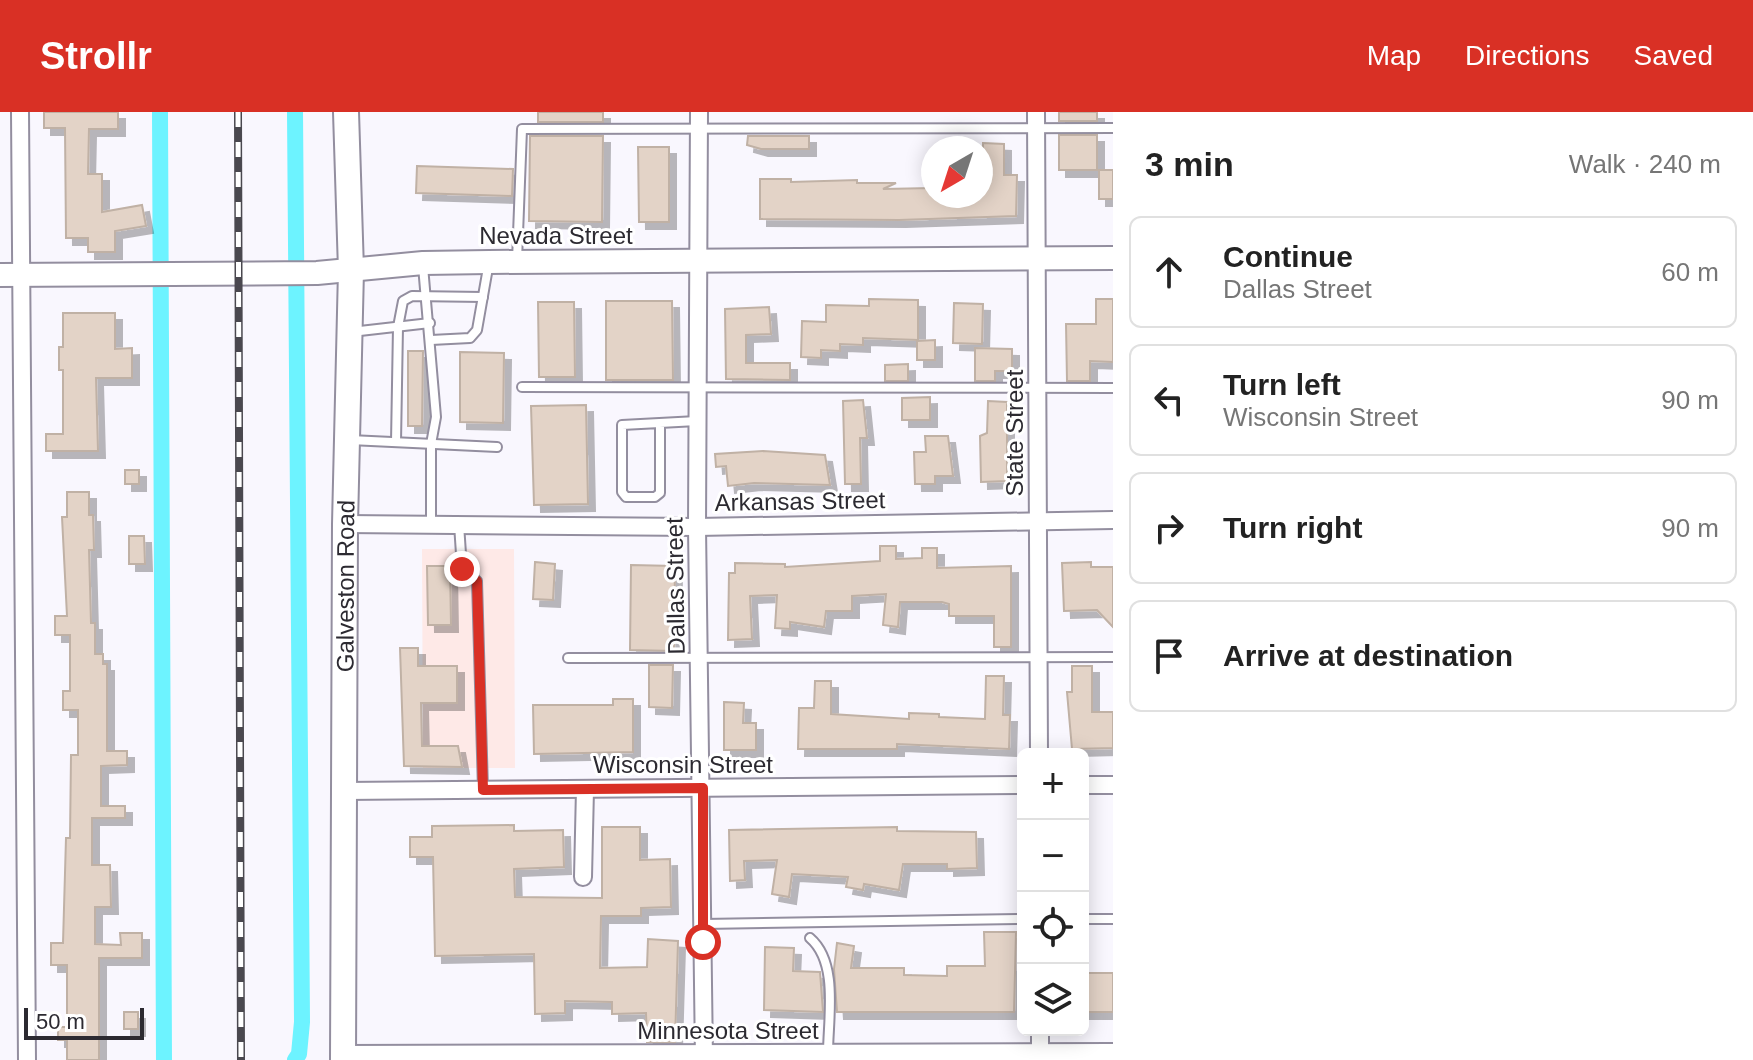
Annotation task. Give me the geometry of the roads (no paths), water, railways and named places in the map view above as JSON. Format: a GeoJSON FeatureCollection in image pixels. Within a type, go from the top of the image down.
{"type":"FeatureCollection","features":[{"type":"Feature","properties":{"kind":"main road","name":"Galveston Road"},"geometry":{"type":"LineString","coordinates":[[343,1057],[345,524],[351,270],[346,112]]}},
{"type":"Feature","properties":{"kind":"street"},"geometry":{"type":"LineString","coordinates":[[20,112],[10,275],[27,1060]]}},
{"type":"Feature","properties":{"kind":"street","name":"Dallas Street"},"geometry":{"type":"LineString","coordinates":[[699,120],[697,527],[703,788],[704,1057]]}},
{"type":"Feature","properties":{"kind":"street","name":"State Street"},"geometry":{"type":"LineString","coordinates":[[1036,120],[1039,748]]}},
{"type":"Feature","properties":{"kind":"street","name":"Nevada Street"},"geometry":{"type":"LineString","coordinates":[[10,275],[317,273],[423,263],[517,261],[1113,258]]}},
{"type":"Feature","properties":{"kind":"street","name":"Arkansas Street"},"geometry":{"type":"LineString","coordinates":[[345,524],[697,527],[1113,520]]}},
{"type":"Feature","properties":{"kind":"street","name":"Wisconsin Street"},"geometry":{"type":"LineString","coordinates":[[344,791],[1017,785]]}},
{"type":"Feature","properties":{"kind":"street"},"geometry":{"type":"LineString","coordinates":[[1089,785],[1113,785]]}},
{"type":"Feature","properties":{"kind":"street"},"geometry":{"type":"LineString","coordinates":[[583,877],[585,789]]}},
{"type":"Feature","properties":{"kind":"street","name":"Minnesota Street"},"geometry":{"type":"LineString","coordinates":[[343,1057],[1040,1056],[1113,1052]]}},
{"type":"Feature","properties":{"kind":"lane"},"geometry":{"type":"LineString","coordinates":[[517,261],[522,129],[699,120],[1036,120],[1113,128]]}},
{"type":"Feature","properties":{"kind":"lane"},"geometry":{"type":"LineString","coordinates":[[431,340],[470,338],[477,330],[489,262]]}},
{"type":"Feature","properties":{"kind":"lane"},"geometry":{"type":"LineString","coordinates":[[423,263],[436,417],[431,444],[431,524]]}},
{"type":"Feature","properties":{"kind":"lane"},"geometry":{"type":"LineString","coordinates":[[396,442],[398,327],[403,301],[412,296],[427,295],[483,297]]}},
{"type":"Feature","properties":{"kind":"lane"},"geometry":{"type":"LineString","coordinates":[[350,332],[430,323]]}},
{"type":"Feature","properties":{"kind":"lane"},"geometry":{"type":"LineString","coordinates":[[522,387],[1113,388]]}},
{"type":"Feature","properties":{"kind":"lane"},"geometry":{"type":"LineString","coordinates":[[660,423],[660,493],[655,497],[626,497],[622,492],[622,425],[660,423],[698,421]]}},
{"type":"Feature","properties":{"kind":"lane"},"geometry":{"type":"LineString","coordinates":[[347,440],[497,447]]}},
{"type":"Feature","properties":{"kind":"lane"},"geometry":{"type":"LineString","coordinates":[[459,524],[462,569],[477,581],[483,790]]}},
{"type":"Feature","properties":{"kind":"lane"},"geometry":{"type":"LineString","coordinates":[[568,658],[1113,657]]}},
{"type":"Feature","properties":{"kind":"lane"},"geometry":{"type":"LineString","coordinates":[[703,924],[1017,919]]}},
{"type":"Feature","properties":{"kind":"lane"},"geometry":{"type":"LineString","coordinates":[[1089,919],[1113,919]]}},
{"type":"Feature","properties":{"kind":"lane"},"geometry":{"type":"LineString","coordinates":[[810,938],[820,947],[827,968],[828,1054]]}},
{"type":"Feature","properties":{"kind":"waterway"},"geometry":{"type":"LineString","coordinates":[[160,112],[164,1060]]}},
{"type":"Feature","properties":{"kind":"waterway"},"geometry":{"type":"LineString","coordinates":[[295,112],[302,1022],[299,1054],[295,1060]]}},
{"type":"Feature","properties":{"kind":"railway"},"geometry":{"type":"LineString","coordinates":[[238,112],[241,1060]]}}]}
